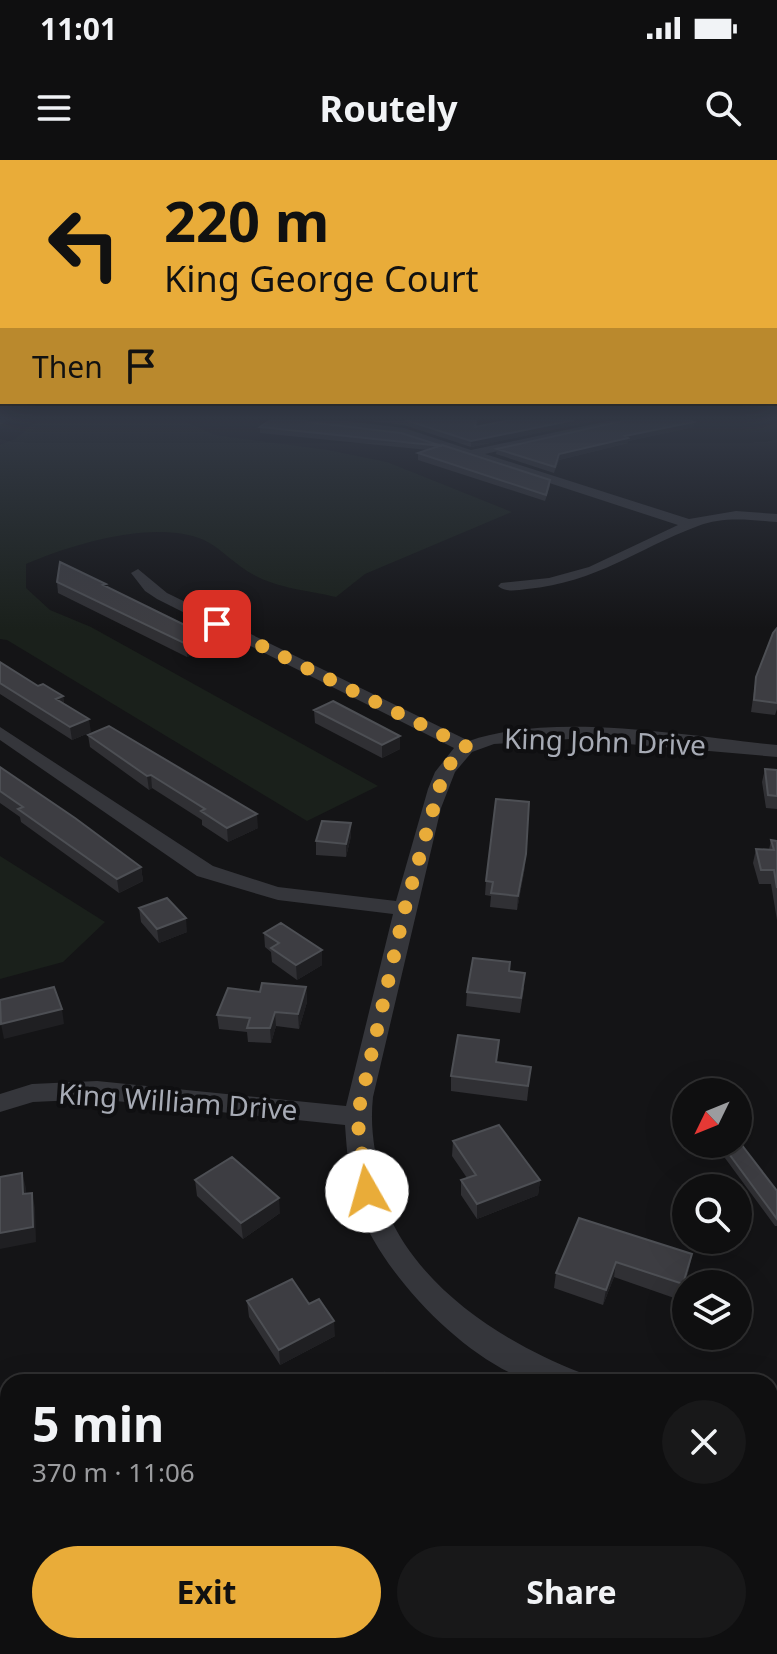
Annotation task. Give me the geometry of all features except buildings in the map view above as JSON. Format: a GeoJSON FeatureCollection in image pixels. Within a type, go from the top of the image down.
{"type":"FeatureCollection","features":[{"type":"Feature","properties":{"kind":"street"},"geometry":{"type":"LineString","coordinates":[[585,490],[690,524]]}},
{"type":"Feature","properties":{"kind":"street"},"geometry":{"type":"LineString","coordinates":[[506,586],[550,582],[594,570],[690,524],[726,516],[777,518]]}},
{"type":"Feature","properties":{"kind":"street"},"geometry":{"type":"LineString","coordinates":[[138,573],[162,596],[467,747]]}},
{"type":"Feature","properties":{"kind":"street"},"geometry":{"type":"LineString","coordinates":[[0,732],[205,871],[228,881],[277,896],[405,908]]}},
{"type":"Feature","properties":{"kind":"street","name":"King John Drive"},"geometry":{"type":"LineString","coordinates":[[543,1374],[492,1346],[454,1316],[382,1232],[370,1202],[357,1117],[405,908],[443,775],[456,755],[467,747],[493,737],[534,734],[777,751]]}},
{"type":"Feature","properties":{"kind":"street","name":"King William Drive"},"geometry":{"type":"LineString","coordinates":[[0,1103],[45,1092],[97,1090],[357,1117]]}},
{"type":"Feature","properties":{"kind":"shaded area"},"geometry":{"type":"Polygon","coordinates":[[[0,490],[456,490],[512,512],[365,574],[336,597],[263,579],[210,543],[184,534],[138,533],[114,537],[26,564],[26,588],[50,610],[91,627],[378,786],[307,821],[7,640],[0,639],[0,490]]]}},
{"type":"Feature","properties":{"kind":"shaded area"},"geometry":{"type":"Polygon","coordinates":[[[0,856],[105,922],[63,962],[0,979],[0,856]]]}},
{"type":"Feature","properties":{"kind":"route"},"geometry":{"type":"LineString","coordinates":[[217,624],[467,747],[450,762],[443,775],[405,908],[357,1117],[367,1191]]}}]}
